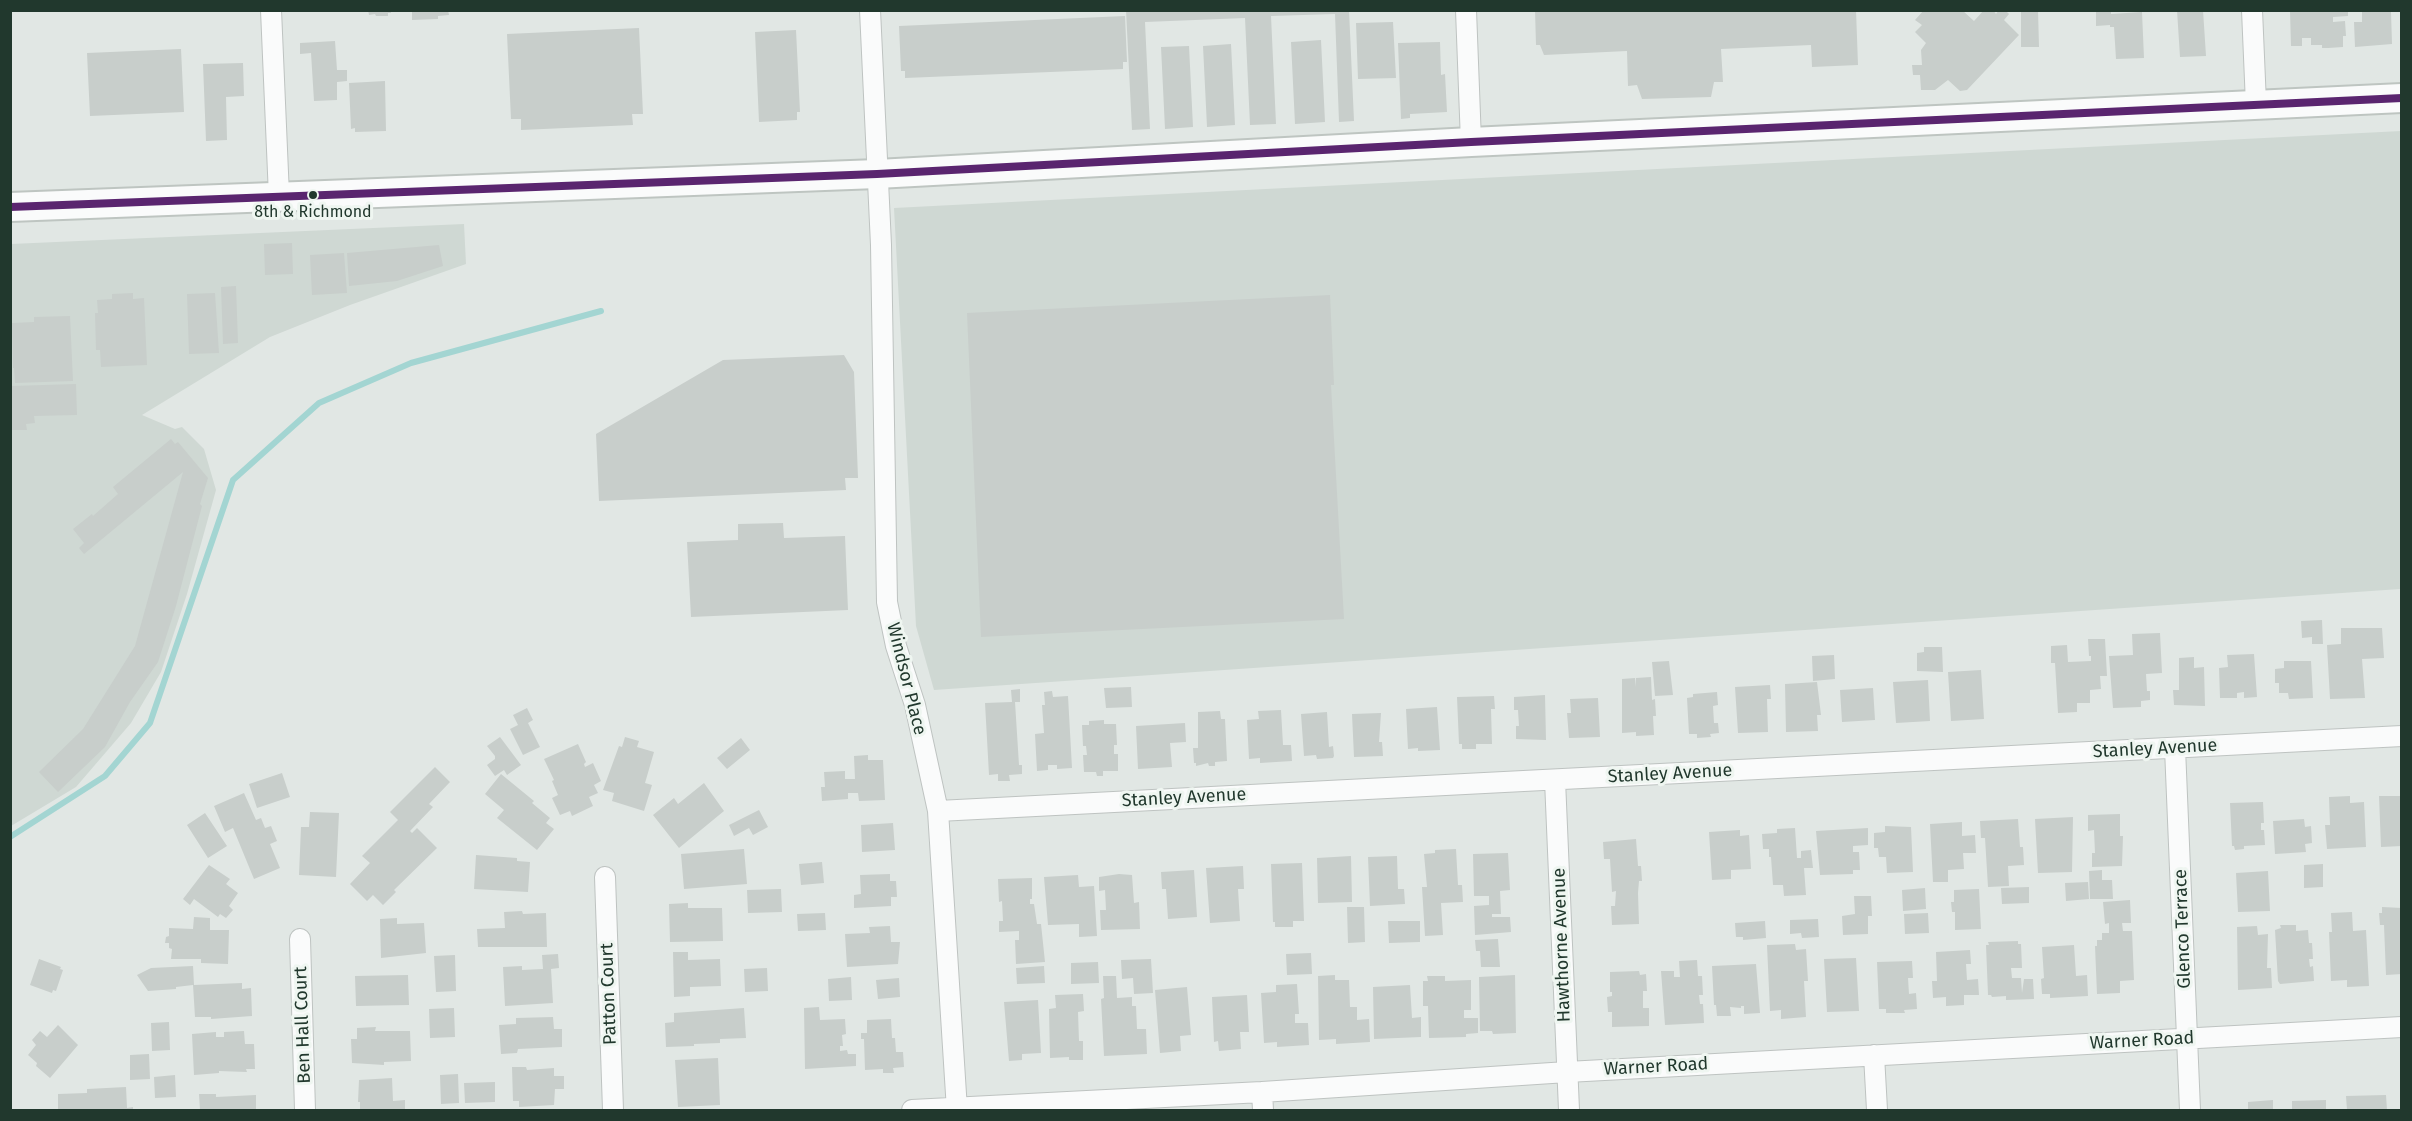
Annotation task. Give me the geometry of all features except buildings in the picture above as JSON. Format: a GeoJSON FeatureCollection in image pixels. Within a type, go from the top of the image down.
{"type":"FeatureCollection","features":[{"type":"Feature","properties":{"kind":"main road"},"geometry":{"type":"LineString","coordinates":[[10,207],[878,174],[1471,142],[2402,98]]}},
{"type":"Feature","properties":{"kind":"street"},"geometry":{"type":"LineString","coordinates":[[271,10],[279,196]]}},
{"type":"Feature","properties":{"kind":"street","name":"Windsor Place"},"geometry":{"type":"LineString","coordinates":[[870,10],[878,174],[887,602],[896,646],[915,705],[938,811],[957,1109]]}},
{"type":"Feature","properties":{"kind":"street"},"geometry":{"type":"LineString","coordinates":[[1466,10],[1471,142]]}},
{"type":"Feature","properties":{"kind":"street"},"geometry":{"type":"LineString","coordinates":[[2252,10],[2256,105]]}},
{"type":"Feature","properties":{"kind":"street","name":"Stanley Avenue"},"geometry":{"type":"LineString","coordinates":[[938,811],[2402,736]]}},
{"type":"Feature","properties":{"kind":"street","name":"Glenco Terrace"},"geometry":{"type":"LineString","coordinates":[[2175,748],[2190,1110]]}},
{"type":"Feature","properties":{"kind":"street","name":"Hawthorne Avenue"},"geometry":{"type":"LineString","coordinates":[[1555,780],[1569,1110]]}},
{"type":"Feature","properties":{"kind":"street","name":"Patton Court"},"geometry":{"type":"LineString","coordinates":[[605,877],[613,1110]]}},
{"type":"Feature","properties":{"kind":"street","name":"Ben Hall Court"},"geometry":{"type":"LineString","coordinates":[[300,939],[305,1110]]}},
{"type":"Feature","properties":{"kind":"street","name":"Warner Road"},"geometry":{"type":"LineString","coordinates":[[912,1110],[1262,1101],[1567,1071],[2402,1027]]}},
{"type":"Feature","properties":{"kind":"street"},"geometry":{"type":"LineString","coordinates":[[1875,1055],[1877,1110]]}},
{"type":"Feature","properties":{"kind":"shaded area"},"geometry":{"type":"Polygon","coordinates":[[[2401,131],[2400,589],[934,690],[916,626],[894,208],[2401,131]]]}},
{"type":"Feature","properties":{"kind":"shaded area"},"geometry":{"type":"Polygon","coordinates":[[[464,224],[466,264],[350,305],[270,337],[142,415],[175,429],[182,427],[204,449],[216,490],[187,594],[161,672],[131,723],[76,787],[11,826],[11,244],[464,224]]]}},
{"type":"Feature","properties":{"kind":"waterway"},"geometry":{"type":"LineString","coordinates":[[10,837],[105,776],[150,723],[233,480],[319,403],[411,363],[601,311]]}},
{"type":"Feature","properties":{"kind":"transit line"},"geometry":{"type":"LineString","coordinates":[[10,207],[877,174],[1471,142],[2402,98]]}},
{"type":"Feature","properties":{"kind":"place","name":"8th & Richmond"},"geometry":{"type":"Point","coordinates":[313,195]}}]}
